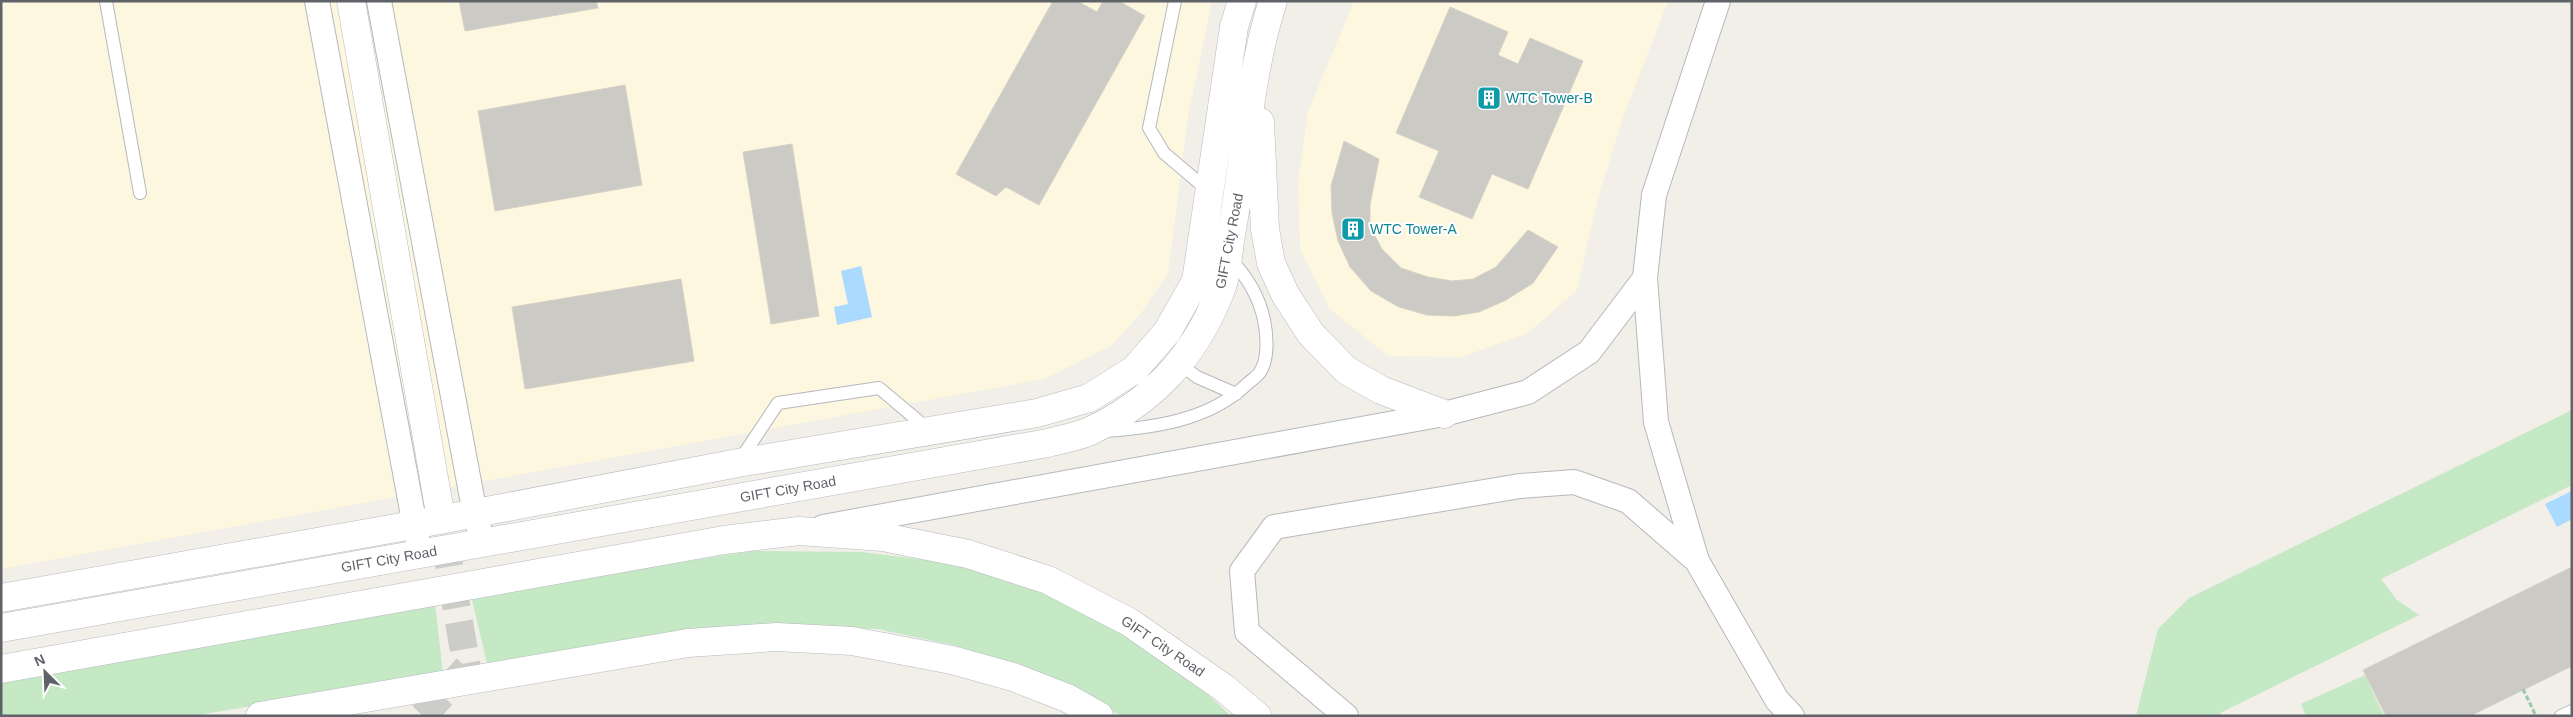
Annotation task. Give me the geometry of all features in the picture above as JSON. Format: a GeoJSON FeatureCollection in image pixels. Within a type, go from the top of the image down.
{"type":"FeatureCollection","features":[{"type":"Feature","properties":{"kind":"street"},"geometry":{"type":"LineString","coordinates":[[317,1],[413,525],[420,553]]}},
{"type":"Feature","properties":{"kind":"street"},"geometry":{"type":"LineString","coordinates":[[351,1],[439,507]]}},
{"type":"Feature","properties":{"kind":"street"},"geometry":{"type":"LineString","coordinates":[[380,1],[475,514],[482,543]]}},
{"type":"Feature","properties":{"kind":"street","name":"GIFT City Road"},"geometry":{"type":"LineString","coordinates":[[1,598],[475,514],[738,463],[1037,413],[1089,398],[1134,370],[1166,332],[1196,281],[1234,27],[1242,1]]}},
{"type":"Feature","properties":{"kind":"street","name":"GIFT City Road"},"geometry":{"type":"LineString","coordinates":[[1,628],[1048,443],[1087,432],[1123,413],[1152,392],[1181,365],[1203,328],[1221,290],[1238,194],[1250,100],[1264,29],[1273,1]]}},
{"type":"Feature","properties":{"kind":"street"},"geometry":{"type":"LineString","coordinates":[[1718,1],[1654,195],[1645,278],[1656,422],[1697,561],[1777,700],[1792,716]]}},
{"type":"Feature","properties":{"kind":"street"},"geometry":{"type":"LineString","coordinates":[[1250,100],[1260,119],[1265,229],[1271,263],[1284,294],[1311,334],[1346,370],[1381,390],[1444,414]]}},
{"type":"Feature","properties":{"kind":"street"},"geometry":{"type":"LineString","coordinates":[[799,531],[1444,414],[1528,392],[1589,352],[1645,278]]}},
{"type":"Feature","properties":{"kind":"street"},"geometry":{"type":"LineString","coordinates":[[1346,716],[1246,632],[1242,571],[1274,528],[1520,486],[1574,482],[1628,501],[1697,561]]}},
{"type":"Feature","properties":{"kind":"street","name":"GIFT City Road"},"geometry":{"type":"LineString","coordinates":[[1,669],[715,542],[799,531],[892,539],[968,554],[1048,580],[1129,622],[1224,688],[1257,716]]}},
{"type":"Feature","properties":{"kind":"street"},"geometry":{"type":"LineString","coordinates":[[260,716],[688,643],[777,637],[852,641],[952,660],[1022,681],[1067,698],[1099,716]]}},
{"type":"Feature","properties":{"kind":"lane"},"geometry":{"type":"LineString","coordinates":[[106,1],[140,193]]}},
{"type":"Feature","properties":{"kind":"lane"},"geometry":{"type":"LineString","coordinates":[[1176,1],[1149,128],[1164,153],[1210,192]]}},
{"type":"Feature","properties":{"kind":"lane"},"geometry":{"type":"LineString","coordinates":[[1087,432],[1129,430],[1198,416],[1236,394],[1261,371],[1268,338],[1262,310],[1243,272],[1227,257]]}},
{"type":"Feature","properties":{"kind":"lane"},"geometry":{"type":"LineString","coordinates":[[1181,365],[1197,377],[1236,394]]}},
{"type":"Feature","properties":{"kind":"lane"},"geometry":{"type":"LineString","coordinates":[[738,463],[778,403],[879,388],[930,430]]}},
{"type":"Feature","properties":{"kind":"lane"},"geometry":{"type":"LineString","coordinates":[[2562,716],[2572,711]]}},
{"type":"Feature","properties":{"kind":"path"},"geometry":{"type":"LineString","coordinates":[[2523,689],[2536,716]]}},
{"type":"Feature","properties":{"kind":"shaded area"},"geometry":{"type":"Polygon","coordinates":[[[1,1],[1212,1],[1188,117],[1168,273],[1141,313],[1112,345],[1044,379],[1,569],[1,1]]]}},
{"type":"Feature","properties":{"kind":"shaded area"},"geometry":{"type":"Polygon","coordinates":[[[1354,1],[1668,1],[1621,123],[1597,202],[1577,290],[1527,334],[1460,357],[1388,356],[1330,309],[1300,249],[1298,183],[1308,112],[1354,1]]]}},
{"type":"Feature","properties":{"kind":"green space"},"geometry":{"type":"Polygon","coordinates":[[[2572,410],[2572,485],[2381,579],[2396,599],[2419,615],[2220,713],[2221,716],[2136,716],[2158,629],[2189,598],[2572,410]]]}},
{"type":"Feature","properties":{"kind":"green space"},"geometry":{"type":"Polygon","coordinates":[[[751,551],[861,552],[966,565],[1026,585],[1088,611],[1170,659],[1231,716],[1122,716],[1019,665],[953,645],[877,629],[759,624],[623,640],[488,667],[471,596],[751,551]]]}},
{"type":"Feature","properties":{"kind":"green space"},"geometry":{"type":"Polygon","coordinates":[[[435,603],[443,674],[192,716],[1,716],[1,680],[435,603]]]}},
{"type":"Feature","properties":{"kind":"green space"},"geometry":{"type":"Polygon","coordinates":[[[2365,675],[2384,716],[2306,716],[2301,704],[2365,675]]]}},
{"type":"Feature","properties":{"kind":"water"},"geometry":{"type":"Polygon","coordinates":[[[861,266],[872,317],[837,325],[834,307],[848,304],[841,271],[861,266]]]}},
{"type":"Feature","properties":{"kind":"water"},"geometry":{"type":"Polygon","coordinates":[[[2572,491],[2572,519],[2557,527],[2545,504],[2572,491]]]}},
{"type":"Feature","properties":{"kind":"building"},"geometry":{"type":"Polygon","coordinates":[[[459,1],[596,1],[598,8],[465,31],[459,1]]]}},
{"type":"Feature","properties":{"kind":"building"},"geometry":{"type":"Polygon","coordinates":[[[1053,1],[1077,1],[1097,12],[1103,1],[1119,1],[1145,16],[1039,205],[1006,187],[996,196],[956,174],[1053,1]]]}},
{"type":"Feature","properties":{"kind":"building","name":"WTC Tower-B"},"geometry":{"type":"Polygon","coordinates":[[[1450,7],[1508,32],[1498,55],[1518,64],[1530,38],[1583,61],[1528,189],[1492,174],[1472,219],[1419,197],[1439,151],[1396,133],[1450,7]]]}},
{"type":"Feature","properties":{"kind":"building"},"geometry":{"type":"Polygon","coordinates":[[[625,85],[642,185],[495,211],[478,111],[625,85]]]}},
{"type":"Feature","properties":{"kind":"building","name":"WTC Tower-A"},"geometry":{"type":"Polygon","coordinates":[[[1344,141],[1379,159],[1370,205],[1370,227],[1382,249],[1401,268],[1428,277],[1452,281],[1473,279],[1496,267],[1528,230],[1558,247],[1533,283],[1506,300],[1479,312],[1454,316],[1427,315],[1399,307],[1371,291],[1350,267],[1338,241],[1332,213],[1331,186],[1344,141]]]}},
{"type":"Feature","properties":{"kind":"building"},"geometry":{"type":"Polygon","coordinates":[[[792,144],[819,316],[771,324],[743,152],[792,144]]]}},
{"type":"Feature","properties":{"kind":"building"},"geometry":{"type":"Polygon","coordinates":[[[681,279],[694,361],[525,389],[512,307],[681,279]]]}},
{"type":"Feature","properties":{"kind":"building"},"geometry":{"type":"Polygon","coordinates":[[[2572,567],[2572,666],[2470,716],[2386,716],[2363,670],[2572,567]]]}},
{"type":"Feature","properties":{"kind":"tunnel"},"geometry":{"type":"LineString","coordinates":[[423,716],[467,668],[439,507]]}},
{"type":"Feature","properties":{"kind":"place","name":"WTC Tower-B"},"geometry":{"type":"Point","coordinates":[1489,98]}},
{"type":"Feature","properties":{"kind":"place","name":"WTC Tower-A"},"geometry":{"type":"Point","coordinates":[1353,229]}}]}
